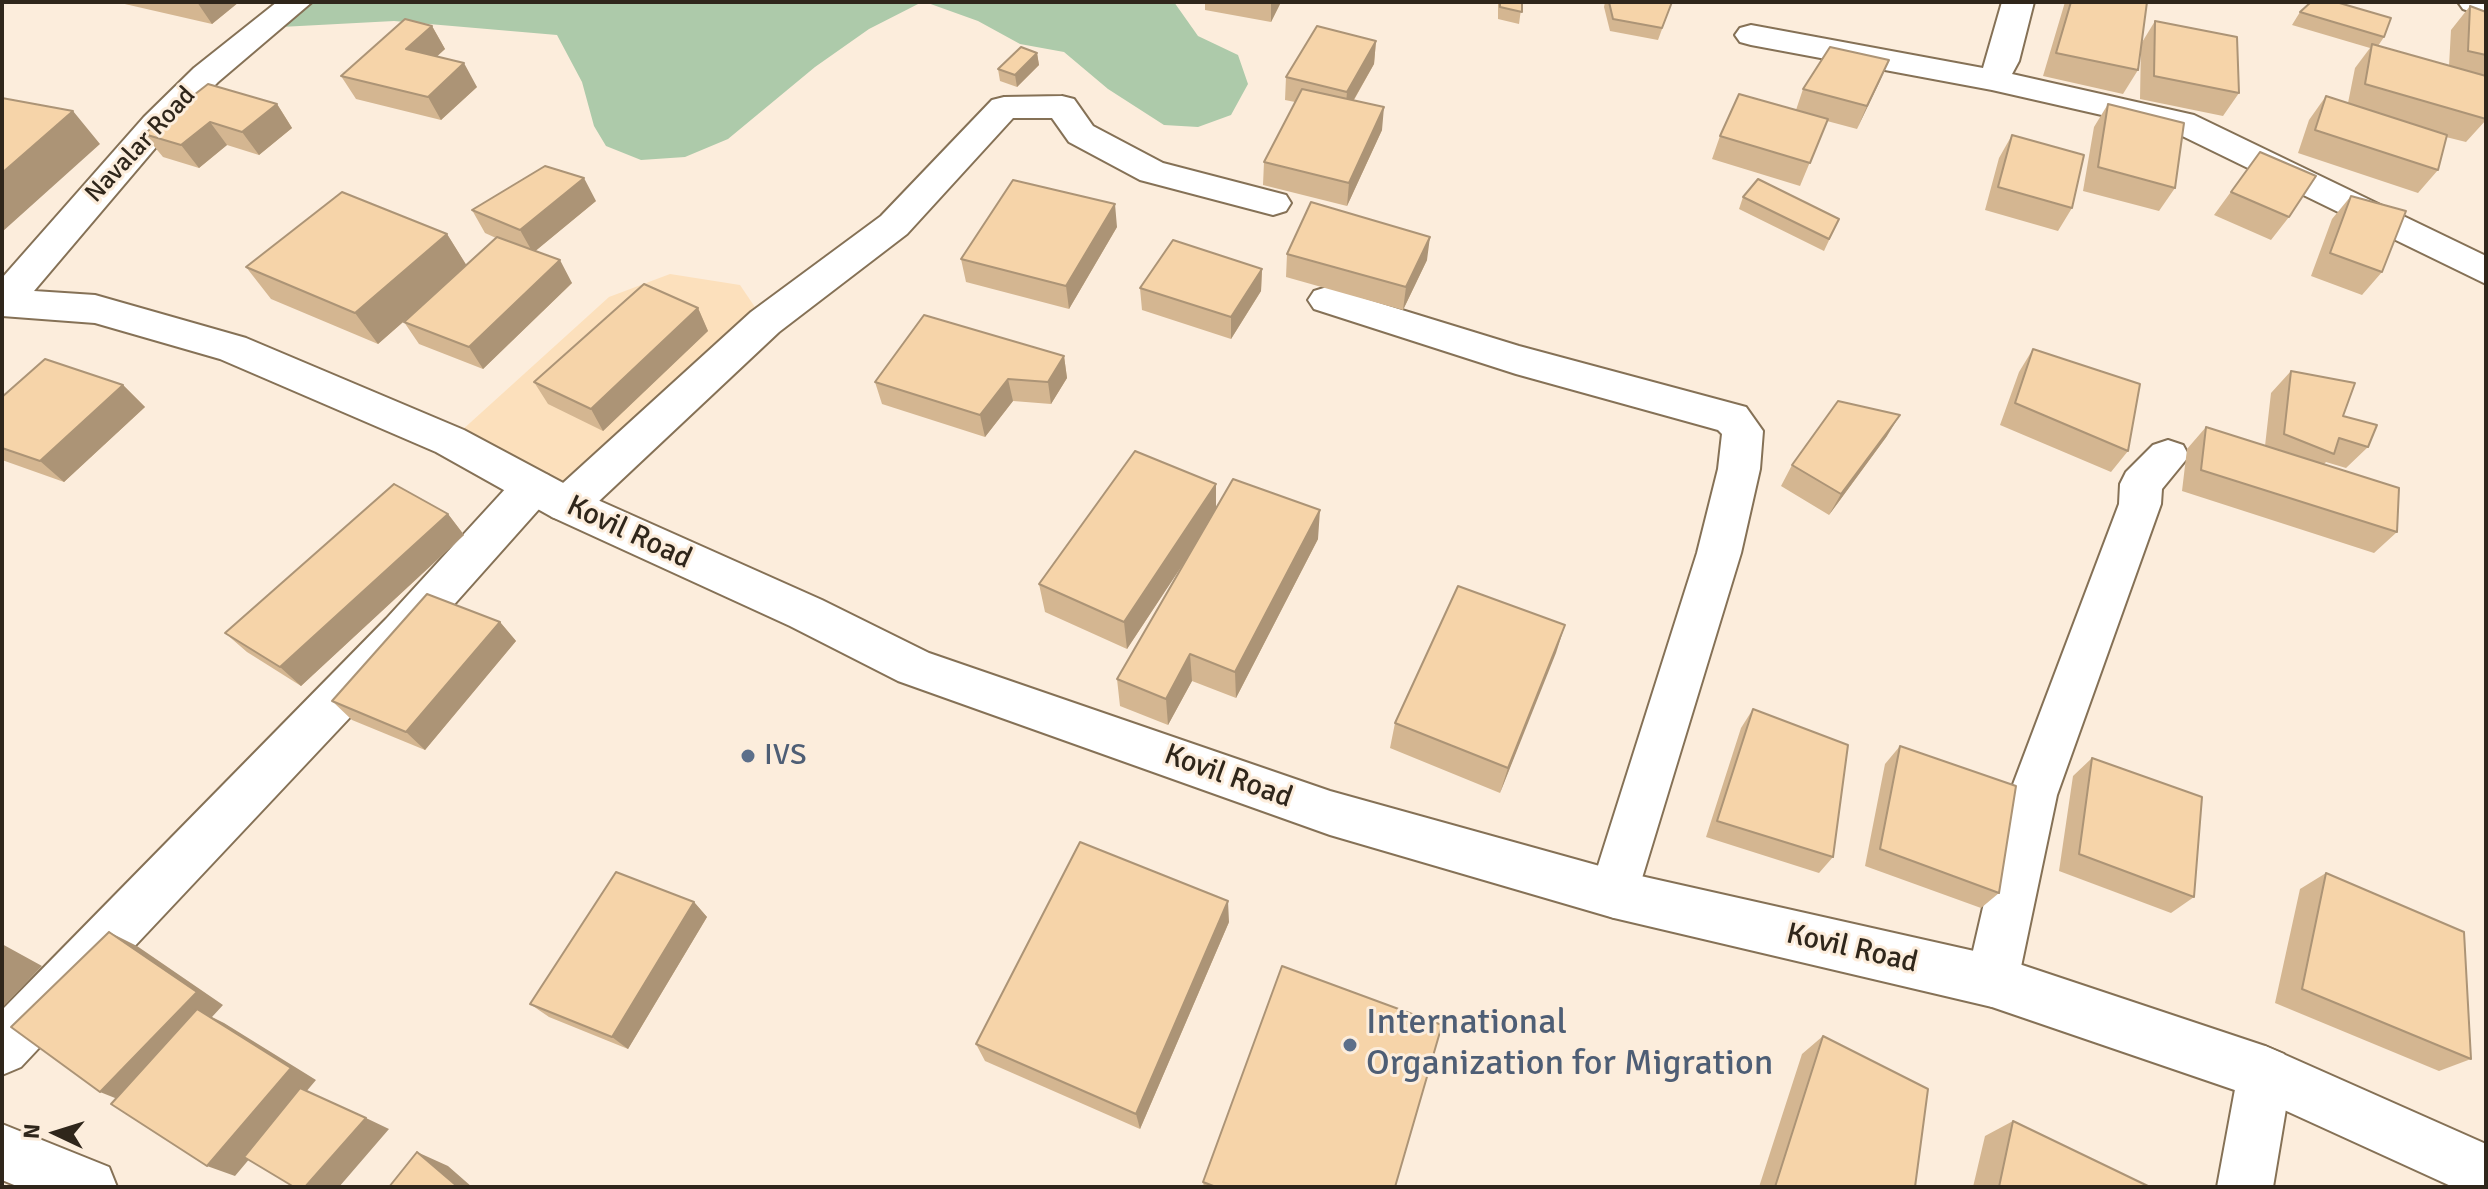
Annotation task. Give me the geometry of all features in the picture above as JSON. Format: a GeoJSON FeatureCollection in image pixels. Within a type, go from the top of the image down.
{"type":"FeatureCollection","features":[{"type":"Feature","properties":{"kind":"street","name":"Navalar Road"},"geometry":{"type":"LineString","coordinates":[[2,302],[156,125],[206,75],[296,2]]}},
{"type":"Feature","properties":{"kind":"street"},"geometry":{"type":"LineString","coordinates":[[1992,80],[2003,61],[2018,2]]}},
{"type":"Feature","properties":{"kind":"street"},"geometry":{"type":"LineString","coordinates":[[2474,2],[2486,8]]}},
{"type":"Feature","properties":{"kind":"street"},"geometry":{"type":"LineString","coordinates":[[1751,35],[1992,80],[2182,123],[2486,271]]}},
{"type":"Feature","properties":{"kind":"street"},"geometry":{"type":"LineString","coordinates":[[2,1048],[402,632],[550,496],[765,322],[894,225],[1004,108],[1062,107],[1081,134],[1152,172],[1273,203]]}},
{"type":"Feature","properties":{"kind":"street"},"geometry":{"type":"LineString","coordinates":[[1327,300],[1516,360],[1732,418],[1743,431],[1739,469],[1719,553],[1614,894]]}},
{"type":"Feature","properties":{"kind":"street","name":"Kovil Road"},"geometry":{"type":"LineString","coordinates":[[2,302],[95,309],[232,348],[450,441],[550,496],[806,613],[914,667],[1330,813],[1614,894],[1992,981],[2265,1073],[2486,1173]]}},
{"type":"Feature","properties":{"kind":"street"},"geometry":{"type":"LineString","coordinates":[[1992,981],[2033,795],[2140,504],[2141,484],[2168,456]]}},
{"type":"Feature","properties":{"kind":"street"},"geometry":{"type":"LineString","coordinates":[[2245,1187],[2265,1073]]}},
{"type":"Feature","properties":{"kind":"street"},"geometry":{"type":"LineString","coordinates":[[2,1152],[89,1187]]}},
{"type":"Feature","properties":{"kind":"shaded area"},"geometry":{"type":"Polygon","coordinates":[[[670,274],[740,285],[765,322],[567,505],[450,441],[609,297],[670,274]]]}},
{"type":"Feature","properties":{"kind":"green space"},"geometry":{"type":"Polygon","coordinates":[[[296,2],[922,2],[869,29],[815,67],[728,139],[685,157],[641,160],[606,146],[594,126],[582,82],[557,35],[394,21],[262,28],[296,2]]]}},
{"type":"Feature","properties":{"kind":"green space"},"geometry":{"type":"Polygon","coordinates":[[[925,2],[1174,2],[1198,36],[1238,55],[1248,84],[1231,115],[1198,127],[1164,125],[1108,89],[1064,52],[1020,44],[978,21],[925,2]]]}},
{"type":"Feature","properties":{"kind":"building"},"geometry":{"type":"Polygon","coordinates":[[[1500,2],[1522,2],[1522,12],[1500,7],[1500,2]]]}},
{"type":"Feature","properties":{"kind":"building"},"geometry":{"type":"Polygon","coordinates":[[[1609,2],[1672,2],[1662,28],[1613,19],[1609,2]]]}},
{"type":"Feature","properties":{"kind":"building"},"geometry":{"type":"Polygon","coordinates":[[[2071,2],[2147,2],[2138,70],[2056,53],[2071,2]]]}},
{"type":"Feature","properties":{"kind":"building"},"geometry":{"type":"Polygon","coordinates":[[[2311,2],[2336,2],[2391,18],[2384,37],[2300,12],[2311,2]]]}},
{"type":"Feature","properties":{"kind":"building"},"geometry":{"type":"Polygon","coordinates":[[[2470,6],[2486,12],[2486,55],[2468,51],[2470,6]]]}},
{"type":"Feature","properties":{"kind":"building"},"geometry":{"type":"Polygon","coordinates":[[[405,19],[432,26],[406,49],[464,63],[428,97],[341,76],[405,19]]]}},
{"type":"Feature","properties":{"kind":"building"},"geometry":{"type":"Polygon","coordinates":[[[2155,21],[2237,37],[2239,93],[2154,76],[2155,21]]]}},
{"type":"Feature","properties":{"kind":"building"},"geometry":{"type":"Polygon","coordinates":[[[1317,26],[1376,41],[1347,92],[1286,77],[1317,26]]]}},
{"type":"Feature","properties":{"kind":"building"},"geometry":{"type":"Polygon","coordinates":[[[2372,44],[2486,76],[2486,119],[2365,84],[2372,44]]]}},
{"type":"Feature","properties":{"kind":"building"},"geometry":{"type":"Polygon","coordinates":[[[1021,47],[1037,53],[1015,75],[998,69],[1021,47]]]}},
{"type":"Feature","properties":{"kind":"building"},"geometry":{"type":"Polygon","coordinates":[[[1830,47],[1889,60],[1867,106],[1803,89],[1830,47]]]}},
{"type":"Feature","properties":{"kind":"building"},"geometry":{"type":"Polygon","coordinates":[[[208,84],[277,104],[242,132],[210,122],[181,145],[144,134],[208,84]]]}},
{"type":"Feature","properties":{"kind":"building"},"geometry":{"type":"Polygon","coordinates":[[[1302,89],[1384,107],[1349,183],[1264,162],[1302,89]]]}},
{"type":"Feature","properties":{"kind":"building"},"geometry":{"type":"Polygon","coordinates":[[[1739,94],[1828,119],[1810,163],[1720,136],[1739,94]]]}},
{"type":"Feature","properties":{"kind":"building"},"geometry":{"type":"Polygon","coordinates":[[[2326,96],[2447,135],[2438,170],[2315,130],[2326,96]]]}},
{"type":"Feature","properties":{"kind":"building"},"geometry":{"type":"Polygon","coordinates":[[[2,98],[73,111],[2,173],[2,98]]]}},
{"type":"Feature","properties":{"kind":"building"},"geometry":{"type":"Polygon","coordinates":[[[2108,104],[2184,123],[2175,188],[2098,167],[2108,104]]]}},
{"type":"Feature","properties":{"kind":"building"},"geometry":{"type":"Polygon","coordinates":[[[2012,135],[2084,155],[2072,208],[1998,187],[2012,135]]]}},
{"type":"Feature","properties":{"kind":"building"},"geometry":{"type":"Polygon","coordinates":[[[2260,152],[2316,176],[2289,217],[2231,192],[2260,152]]]}},
{"type":"Feature","properties":{"kind":"building"},"geometry":{"type":"Polygon","coordinates":[[[545,166],[584,178],[520,230],[472,210],[545,166]]]}},
{"type":"Feature","properties":{"kind":"building"},"geometry":{"type":"Polygon","coordinates":[[[1758,179],[1839,219],[1829,239],[1743,197],[1758,179]]]}},
{"type":"Feature","properties":{"kind":"building"},"geometry":{"type":"Polygon","coordinates":[[[1013,180],[1115,204],[1066,286],[961,259],[1013,180]]]}},
{"type":"Feature","properties":{"kind":"building"},"geometry":{"type":"Polygon","coordinates":[[[342,192],[447,234],[355,313],[246,267],[342,192]]]}},
{"type":"Feature","properties":{"kind":"building"},"geometry":{"type":"Polygon","coordinates":[[[2351,196],[2406,211],[2382,272],[2330,253],[2351,196]]]}},
{"type":"Feature","properties":{"kind":"building"},"geometry":{"type":"Polygon","coordinates":[[[1311,202],[1430,237],[1406,287],[1287,254],[1311,202]]]}},
{"type":"Feature","properties":{"kind":"building"},"geometry":{"type":"Polygon","coordinates":[[[497,237],[560,260],[469,347],[404,322],[497,237]]]}},
{"type":"Feature","properties":{"kind":"building"},"geometry":{"type":"Polygon","coordinates":[[[1173,240],[1262,269],[1231,317],[1140,288],[1173,240]]]}},
{"type":"Feature","properties":{"kind":"building"},"geometry":{"type":"Polygon","coordinates":[[[644,284],[698,308],[591,409],[534,382],[644,284]]]}},
{"type":"Feature","properties":{"kind":"building"},"geometry":{"type":"Polygon","coordinates":[[[924,315],[1064,356],[1048,382],[1008,379],[980,415],[875,382],[924,315]]]}},
{"type":"Feature","properties":{"kind":"building"},"geometry":{"type":"Polygon","coordinates":[[[2033,349],[2140,384],[2128,451],[2015,403],[2033,349]]]}},
{"type":"Feature","properties":{"kind":"building"},"geometry":{"type":"Polygon","coordinates":[[[45,359],[123,385],[40,461],[2,448],[2,397],[45,359]]]}},
{"type":"Feature","properties":{"kind":"building"},"geometry":{"type":"Polygon","coordinates":[[[2291,371],[2355,383],[2343,416],[2377,425],[2368,447],[2339,438],[2334,454],[2284,434],[2291,371]]]}},
{"type":"Feature","properties":{"kind":"building"},"geometry":{"type":"Polygon","coordinates":[[[1838,401],[1900,415],[1841,494],[1792,465],[1838,401]]]}},
{"type":"Feature","properties":{"kind":"building"},"geometry":{"type":"Polygon","coordinates":[[[2206,427],[2399,488],[2397,532],[2201,470],[2206,427]]]}},
{"type":"Feature","properties":{"kind":"building"},"geometry":{"type":"Polygon","coordinates":[[[1135,451],[1216,484],[1124,622],[1039,584],[1135,451]]]}},
{"type":"Feature","properties":{"kind":"building"},"geometry":{"type":"Polygon","coordinates":[[[1233,479],[1320,510],[1235,672],[1190,654],[1166,699],[1117,679],[1233,479]]]}},
{"type":"Feature","properties":{"kind":"building"},"geometry":{"type":"Polygon","coordinates":[[[394,484],[448,514],[280,667],[225,633],[394,484]]]}},
{"type":"Feature","properties":{"kind":"building"},"geometry":{"type":"Polygon","coordinates":[[[1458,586],[1565,625],[1508,768],[1395,723],[1458,586]]]}},
{"type":"Feature","properties":{"kind":"building"},"geometry":{"type":"Polygon","coordinates":[[[427,594],[500,622],[406,732],[332,701],[427,594]]]}},
{"type":"Feature","properties":{"kind":"building"},"geometry":{"type":"Polygon","coordinates":[[[1753,709],[1848,745],[1833,857],[1717,821],[1753,709]]]}},
{"type":"Feature","properties":{"kind":"building"},"geometry":{"type":"Polygon","coordinates":[[[1900,746],[2016,786],[1999,893],[1880,849],[1900,746]]]}},
{"type":"Feature","properties":{"kind":"building"},"geometry":{"type":"Polygon","coordinates":[[[2092,758],[2202,797],[2194,897],[2079,854],[2092,758]]]}},
{"type":"Feature","properties":{"kind":"building"},"geometry":{"type":"Polygon","coordinates":[[[1080,842],[1228,901],[1136,1114],[976,1044],[1080,842]]]}},
{"type":"Feature","properties":{"kind":"building"},"geometry":{"type":"Polygon","coordinates":[[[616,872],[694,902],[612,1037],[530,1004],[616,872]]]}},
{"type":"Feature","properties":{"kind":"building"},"geometry":{"type":"Polygon","coordinates":[[[2326,873],[2464,932],[2471,1059],[2302,989],[2326,873]]]}},
{"type":"Feature","properties":{"kind":"building"},"geometry":{"type":"Polygon","coordinates":[[[109,932],[197,992],[100,1092],[11,1027],[109,932]]]}},
{"type":"Feature","properties":{"kind":"building"},"geometry":{"type":"Polygon","coordinates":[[[1282,966],[1442,1025],[1395,1187],[1216,1187],[1203,1182],[1282,966]]]}},
{"type":"Feature","properties":{"kind":"building"},"geometry":{"type":"Polygon","coordinates":[[[197,1009],[291,1068],[207,1166],[111,1104],[197,1009]]]}},
{"type":"Feature","properties":{"kind":"building"},"geometry":{"type":"Polygon","coordinates":[[[1823,1036],[1928,1089],[1915,1187],[1775,1187],[1823,1036]]]}},
{"type":"Feature","properties":{"kind":"building"},"geometry":{"type":"Polygon","coordinates":[[[300,1088],[366,1118],[305,1187],[294,1187],[244,1157],[300,1088]]]}},
{"type":"Feature","properties":{"kind":"building"},"geometry":{"type":"Polygon","coordinates":[[[2013,1121],[2150,1187],[1999,1187],[2013,1121]]]}},
{"type":"Feature","properties":{"kind":"building"},"geometry":{"type":"Polygon","coordinates":[[[417,1152],[458,1187],[389,1187],[417,1152]]]}},
{"type":"Feature","properties":{"kind":"place","name":"IVS"},"geometry":{"type":"Point","coordinates":[748,756]}},
{"type":"Feature","properties":{"kind":"place","name":"International Organization for Migration"},"geometry":{"type":"Point","coordinates":[1350,1045]}}]}
